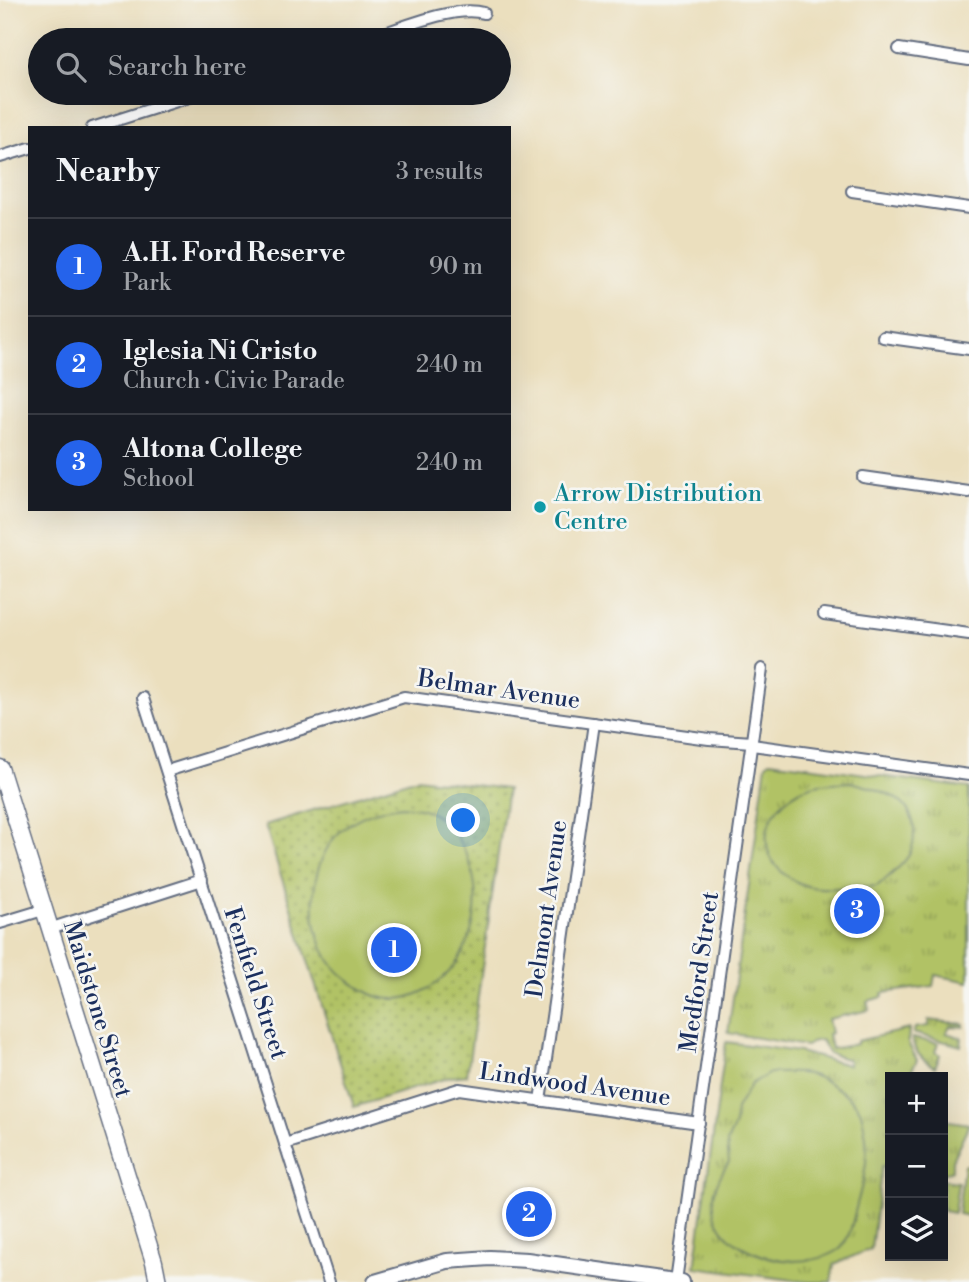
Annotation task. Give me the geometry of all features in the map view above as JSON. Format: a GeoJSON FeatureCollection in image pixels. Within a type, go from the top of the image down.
{"type":"FeatureCollection","features":[{"type":"Feature","properties":{"kind":"main road","name":"Maidstone Street"},"geometry":{"type":"LineString","coordinates":[[0,768],[160,1282]]}},
{"type":"Feature","properties":{"kind":"street"},"geometry":{"type":"LineString","coordinates":[[403,28],[454,12],[473,10],[484,13]]}},
{"type":"Feature","properties":{"kind":"street"},"geometry":{"type":"LineString","coordinates":[[899,50],[969,60]]}},
{"type":"Feature","properties":{"kind":"street"},"geometry":{"type":"LineString","coordinates":[[98,126],[164,105]]}},
{"type":"Feature","properties":{"kind":"street"},"geometry":{"type":"LineString","coordinates":[[0,157],[28,149]]}},
{"type":"Feature","properties":{"kind":"street"},"geometry":{"type":"LineString","coordinates":[[852,191],[969,208]]}},
{"type":"Feature","properties":{"kind":"street"},"geometry":{"type":"LineString","coordinates":[[883,337],[969,349]]}},
{"type":"Feature","properties":{"kind":"street"},"geometry":{"type":"LineString","coordinates":[[863,477],[969,492]]}},
{"type":"Feature","properties":{"kind":"street"},"geometry":{"type":"LineString","coordinates":[[824,614],[969,634]]}},
{"type":"Feature","properties":{"kind":"street","name":"Medford Street"},"geometry":{"type":"LineString","coordinates":[[676,1281],[762,669]]}},
{"type":"Feature","properties":{"kind":"street","name":"Belmar Avenue"},"geometry":{"type":"LineString","coordinates":[[167,771],[404,697],[969,775]]}},
{"type":"Feature","properties":{"kind":"street","name":"Fenfield Street"},"geometry":{"type":"LineString","coordinates":[[143,698],[329,1282]]}},
{"type":"Feature","properties":{"kind":"street","name":"Delmont Avenue"},"geometry":{"type":"LineString","coordinates":[[540,1101],[594,723]]}},
{"type":"Feature","properties":{"kind":"street"},"geometry":{"type":"LineString","coordinates":[[49,929],[202,880]]}},
{"type":"Feature","properties":{"kind":"street"},"geometry":{"type":"LineString","coordinates":[[0,923],[43,910]]}},
{"type":"Feature","properties":{"kind":"street","name":"Lindwood Avenue"},"geometry":{"type":"LineString","coordinates":[[285,1143],[459,1089],[699,1123]]}},
{"type":"Feature","properties":{"kind":"street"},"geometry":{"type":"LineString","coordinates":[[374,1282],[429,1265],[478,1258],[516,1259],[596,1276],[682,1282]]}},
{"type":"Feature","properties":{"kind":"green space"},"geometry":{"type":"Polygon","coordinates":[[[770,761],[969,788],[969,982],[935,975],[933,986],[882,993],[883,997],[867,1001],[869,1010],[828,1019],[831,1049],[909,1029],[908,1043],[917,1060],[911,1072],[885,1072],[885,1166],[882,1166],[871,1249],[834,1264],[831,1282],[808,1282],[695,1267],[726,1042],[799,1052],[848,1065],[849,1060],[828,1053],[821,1040],[806,1046],[728,1033],[766,764],[770,761]]]}},
{"type":"Feature","properties":{"kind":"green space"},"geometry":{"type":"Polygon","coordinates":[[[417,778],[507,789],[467,1075],[450,1077],[354,1107],[265,825],[417,778]]]}},
{"type":"Feature","properties":{"kind":"green space"},"geometry":{"type":"Polygon","coordinates":[[[851,782],[891,796],[907,808],[914,828],[913,845],[909,855],[899,868],[877,886],[822,888],[807,886],[790,878],[778,868],[770,856],[768,828],[774,814],[784,802],[805,788],[825,783],[851,782]]]}},
{"type":"Feature","properties":{"kind":"green space"},"geometry":{"type":"Polygon","coordinates":[[[402,806],[428,811],[442,820],[453,832],[467,855],[476,899],[474,922],[456,963],[441,980],[422,992],[409,997],[390,999],[371,994],[334,967],[316,928],[314,890],[325,853],[335,837],[361,817],[402,806]]]}},
{"type":"Feature","properties":{"kind":"green space"},"geometry":{"type":"Polygon","coordinates":[[[928,1020],[964,1024],[964,1027],[950,1026],[946,1033],[962,1038],[961,1046],[913,1033],[915,1028],[928,1026],[928,1020]]]}},
{"type":"Feature","properties":{"kind":"green space"},"geometry":{"type":"Polygon","coordinates":[[[912,1038],[938,1043],[935,1052],[940,1055],[935,1067],[920,1056],[912,1038]]]}},
{"type":"Feature","properties":{"kind":"green space"},"geometry":{"type":"Polygon","coordinates":[[[770,1073],[803,1073],[821,1079],[851,1099],[862,1115],[867,1146],[866,1165],[851,1228],[840,1249],[819,1258],[795,1261],[769,1257],[745,1248],[726,1234],[715,1214],[715,1190],[729,1162],[727,1142],[735,1125],[736,1109],[751,1084],[770,1073]]]}},
{"type":"Feature","properties":{"kind":"green space"},"geometry":{"type":"Polygon","coordinates":[[[948,1121],[969,1124],[952,1160],[952,1170],[948,1172],[948,1121]]]}},
{"type":"Feature","properties":{"kind":"green space"},"geometry":{"type":"Polygon","coordinates":[[[964,1165],[969,1165],[969,1216],[958,1214],[964,1165]]]}},
{"type":"Feature","properties":{"kind":"green space"},"geometry":{"type":"Polygon","coordinates":[[[948,1181],[958,1182],[954,1213],[948,1212],[948,1181]]]}},
{"type":"Feature","properties":{"kind":"place","name":"Arrow Distribution Centre"},"geometry":{"type":"Point","coordinates":[540,507]}},
{"type":"Feature","properties":{"kind":"place","name":"Altona College"},"geometry":{"type":"Point","coordinates":[857,911]}},
{"type":"Feature","properties":{"kind":"place","name":"A.H. Ford Reserve"},"geometry":{"type":"Point","coordinates":[394,950]}},
{"type":"Feature","properties":{"kind":"place","name":"Iglesia Ni Cristo"},"geometry":{"type":"Point","coordinates":[529,1214]}}]}
